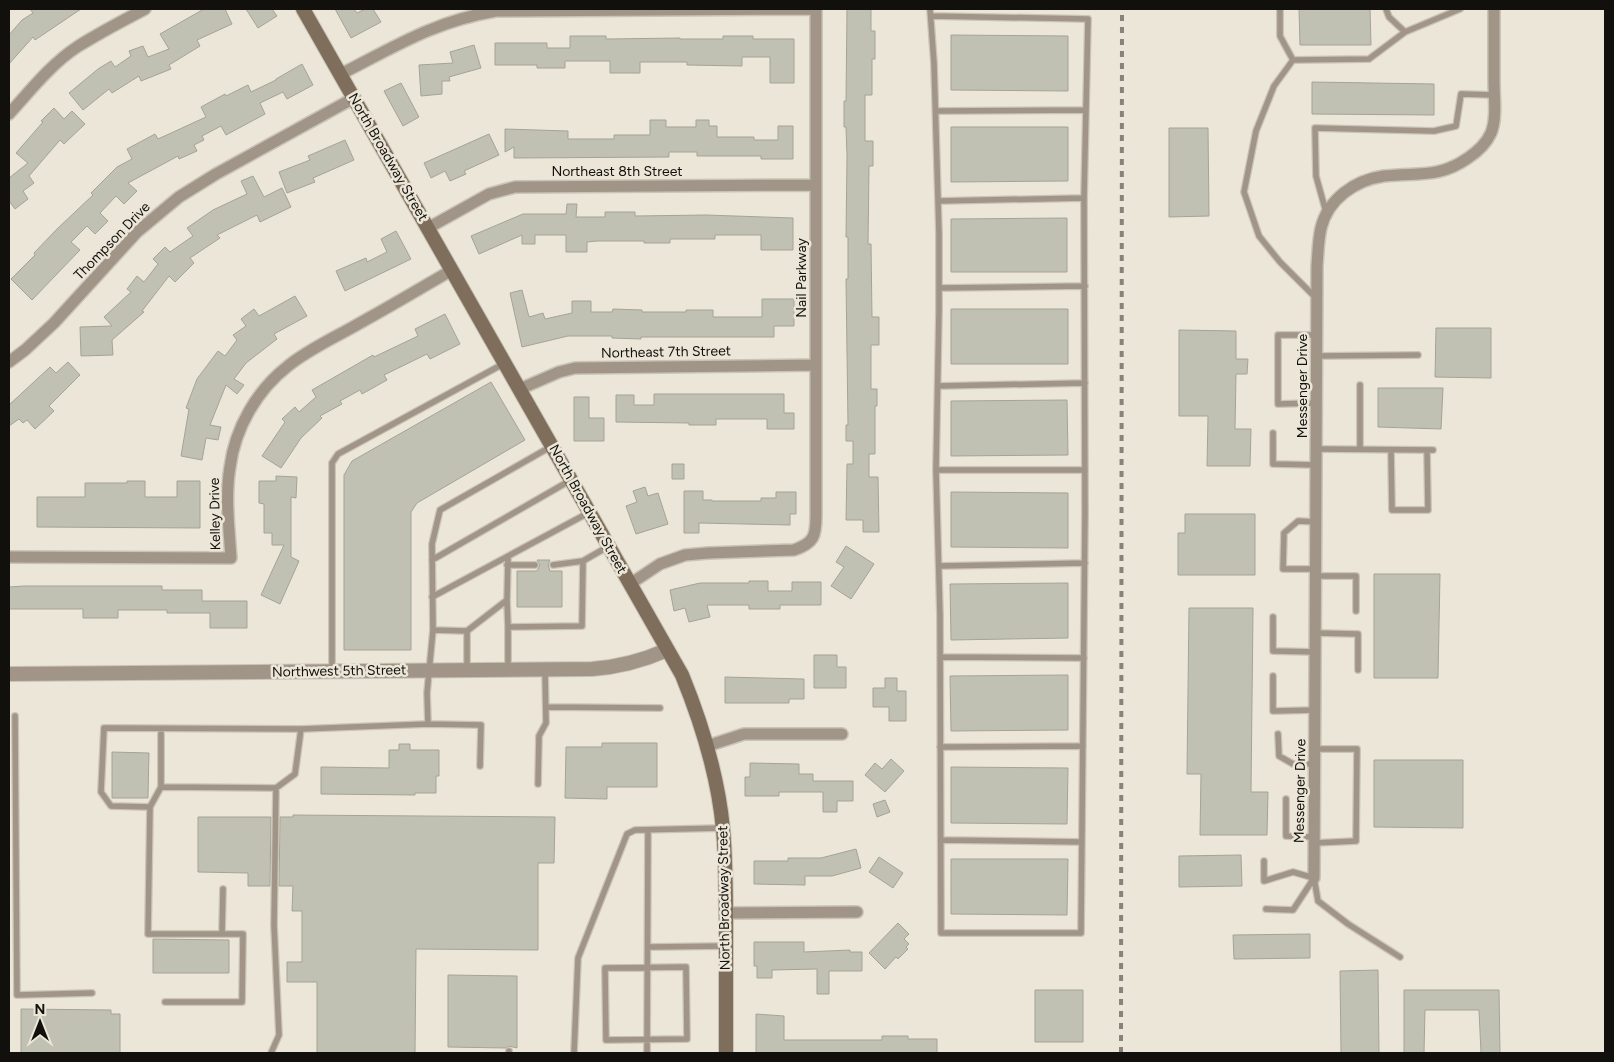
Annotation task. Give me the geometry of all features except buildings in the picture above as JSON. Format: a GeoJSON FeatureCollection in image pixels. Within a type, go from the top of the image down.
{"type":"FeatureCollection","features":[{"type":"Feature","properties":{"kind":"main road","name":"North Broadway Street"},"geometry":{"type":"LineString","coordinates":[[303,9],[590,512],[682,675],[689,692],[701,724],[719,800],[723,828],[726,913],[726,1053]]}},
{"type":"Feature","properties":{"kind":"street"},"geometry":{"type":"LineString","coordinates":[[9,114],[41,79],[67,55],[144,9]]}},
{"type":"Feature","properties":{"kind":"street"},"geometry":{"type":"LineString","coordinates":[[340,74],[424,30],[466,17],[496,11],[816,9]]}},
{"type":"Feature","properties":{"kind":"street","name":"Nail Parkway"},"geometry":{"type":"LineString","coordinates":[[630,584],[660,564],[685,555],[708,552],[784,552],[807,546],[814,536],[816,527],[816,9]]}},
{"type":"Feature","properties":{"kind":"street","name":"Messenger Drive"},"geometry":{"type":"LineString","coordinates":[[1314,878],[1317,300],[1321,228],[1326,214],[1342,194],[1362,182],[1385,176],[1415,175],[1452,168],[1481,147],[1491,133],[1494,113],[1494,9]]}},
{"type":"Feature","properties":{"kind":"street","name":"Thompson Drive"},"geometry":{"type":"LineString","coordinates":[[9,362],[54,323],[137,232],[179,197],[224,169],[354,98]]}},
{"type":"Feature","properties":{"kind":"street","name":"Northeast 8th Street"},"geometry":{"type":"LineString","coordinates":[[428,228],[489,194],[515,187],[816,186]]}},
{"type":"Feature","properties":{"kind":"street","name":"Kelley Drive"},"geometry":{"type":"LineString","coordinates":[[9,557],[231,558],[228,486],[230,467],[234,447],[241,428],[250,410],[262,393],[275,377],[312,350],[452,270]]}},
{"type":"Feature","properties":{"kind":"street","name":"Northeast 7th Street"},"geometry":{"type":"LineString","coordinates":[[520,389],[552,374],[575,368],[816,365]]}},
{"type":"Feature","properties":{"kind":"street","name":"Northwest 5th Street"},"geometry":{"type":"LineString","coordinates":[[9,674],[592,669],[621,666],[645,660],[667,650]]}},
{"type":"Feature","properties":{"kind":"street"},"geometry":{"type":"LineString","coordinates":[[706,746],[744,734],[842,734]]}},
{"type":"Feature","properties":{"kind":"street"},"geometry":{"type":"LineString","coordinates":[[726,913],[857,912]]}},
{"type":"Feature","properties":{"kind":"lane"},"geometry":{"type":"LineString","coordinates":[[930,9],[936,111],[938,201],[939,288],[936,470],[940,657],[941,933],[1081,933],[1085,563],[1084,198],[1088,19],[931,16]]}},
{"type":"Feature","properties":{"kind":"lane"},"geometry":{"type":"LineString","coordinates":[[1280,9],[1280,36],[1293,60]]}},
{"type":"Feature","properties":{"kind":"lane"},"geometry":{"type":"LineString","coordinates":[[1386,9],[1389,17],[1405,32]]}},
{"type":"Feature","properties":{"kind":"lane"},"geometry":{"type":"LineString","coordinates":[[1293,60],[1369,59],[1405,32],[1460,9]]}},
{"type":"Feature","properties":{"kind":"lane"},"geometry":{"type":"LineString","coordinates":[[1293,60],[1274,86],[1256,132],[1244,192],[1259,236],[1280,262],[1317,300]]}},
{"type":"Feature","properties":{"kind":"lane"},"geometry":{"type":"LineString","coordinates":[[1326,214],[1316,176],[1315,128],[1434,130],[1456,126],[1461,94],[1494,95]]}},
{"type":"Feature","properties":{"kind":"lane"},"geometry":{"type":"LineString","coordinates":[[936,111],[1086,110]]}},
{"type":"Feature","properties":{"kind":"lane"},"geometry":{"type":"LineString","coordinates":[[938,201],[1084,198]]}},
{"type":"Feature","properties":{"kind":"lane"},"geometry":{"type":"LineString","coordinates":[[939,288],[1085,286]]}},
{"type":"Feature","properties":{"kind":"lane"},"geometry":{"type":"LineString","coordinates":[[1317,335],[1278,335],[1278,404],[1317,403]]}},
{"type":"Feature","properties":{"kind":"lane"},"geometry":{"type":"LineString","coordinates":[[1317,356],[1418,355]]}},
{"type":"Feature","properties":{"kind":"lane"},"geometry":{"type":"LineString","coordinates":[[332,671],[332,463],[338,454],[505,363]]}},
{"type":"Feature","properties":{"kind":"lane"},"geometry":{"type":"LineString","coordinates":[[938,386],[1085,383]]}},
{"type":"Feature","properties":{"kind":"lane"},"geometry":{"type":"LineString","coordinates":[[1360,385],[1360,449]]}},
{"type":"Feature","properties":{"kind":"lane"},"geometry":{"type":"LineString","coordinates":[[1273,433],[1273,464],[1317,465]]}},
{"type":"Feature","properties":{"kind":"lane"},"geometry":{"type":"LineString","coordinates":[[428,724],[427,693],[433,630],[432,544],[440,510],[552,446]]}},
{"type":"Feature","properties":{"kind":"lane"},"geometry":{"type":"LineString","coordinates":[[1317,449],[1430,450],[1428,510],[1392,510],[1391,450]]}},
{"type":"Feature","properties":{"kind":"lane"},"geometry":{"type":"LineString","coordinates":[[936,470],[1085,470]]}},
{"type":"Feature","properties":{"kind":"lane"},"geometry":{"type":"LineString","coordinates":[[432,560],[571,480]]}},
{"type":"Feature","properties":{"kind":"lane"},"geometry":{"type":"LineString","coordinates":[[432,597],[508,558],[590,512]]}},
{"type":"Feature","properties":{"kind":"lane"},"geometry":{"type":"LineString","coordinates":[[1317,522],[1298,521],[1284,533],[1283,569],[1356,576],[1356,611]]}},
{"type":"Feature","properties":{"kind":"lane"},"geometry":{"type":"LineString","coordinates":[[553,565],[583,561],[609,546]]}},
{"type":"Feature","properties":{"kind":"lane"},"geometry":{"type":"LineString","coordinates":[[508,558],[508,670]]}},
{"type":"Feature","properties":{"kind":"lane"},"geometry":{"type":"LineString","coordinates":[[508,627],[582,626],[583,561]]}},
{"type":"Feature","properties":{"kind":"lane"},"geometry":{"type":"LineString","coordinates":[[939,566],[1085,563]]}},
{"type":"Feature","properties":{"kind":"lane"},"geometry":{"type":"LineString","coordinates":[[507,565],[535,565]]}},
{"type":"Feature","properties":{"kind":"lane"},"geometry":{"type":"LineString","coordinates":[[433,630],[468,631],[507,600]]}},
{"type":"Feature","properties":{"kind":"lane"},"geometry":{"type":"LineString","coordinates":[[1273,617],[1273,651],[1316,652]]}},
{"type":"Feature","properties":{"kind":"lane"},"geometry":{"type":"LineString","coordinates":[[467,670],[468,631]]}},
{"type":"Feature","properties":{"kind":"lane"},"geometry":{"type":"LineString","coordinates":[[1316,633],[1358,634],[1358,670]]}},
{"type":"Feature","properties":{"kind":"lane"},"geometry":{"type":"LineString","coordinates":[[940,657],[1084,658]]}},
{"type":"Feature","properties":{"kind":"lane"},"geometry":{"type":"LineString","coordinates":[[538,784],[539,736],[546,723],[545,670]]}},
{"type":"Feature","properties":{"kind":"lane"},"geometry":{"type":"LineString","coordinates":[[1273,676],[1273,711],[1316,710]]}},
{"type":"Feature","properties":{"kind":"lane"},"geometry":{"type":"LineString","coordinates":[[546,707],[660,708]]}},
{"type":"Feature","properties":{"kind":"lane"},"geometry":{"type":"LineString","coordinates":[[14,716],[17,995],[92,993]]}},
{"type":"Feature","properties":{"kind":"lane"},"geometry":{"type":"LineString","coordinates":[[150,807],[111,806],[101,792],[104,728],[301,729],[428,724],[481,725],[480,766]]}},
{"type":"Feature","properties":{"kind":"lane"},"geometry":{"type":"LineString","coordinates":[[160,728],[160,787],[150,807],[148,934],[243,934],[242,1002],[164,1002]]}},
{"type":"Feature","properties":{"kind":"lane"},"geometry":{"type":"LineString","coordinates":[[160,787],[276,788],[295,774],[301,729]]}},
{"type":"Feature","properties":{"kind":"lane"},"geometry":{"type":"LineString","coordinates":[[1278,734],[1279,756],[1293,764],[1315,764]]}},
{"type":"Feature","properties":{"kind":"lane"},"geometry":{"type":"LineString","coordinates":[[940,747],[1083,746]]}},
{"type":"Feature","properties":{"kind":"lane"},"geometry":{"type":"LineString","coordinates":[[1286,799],[1286,836],[1314,840],[1356,842],[1356,749],[1315,749]]}},
{"type":"Feature","properties":{"kind":"lane"},"geometry":{"type":"LineString","coordinates":[[271,1053],[279,1035],[274,925],[276,788]]}},
{"type":"Feature","properties":{"kind":"lane"},"geometry":{"type":"LineString","coordinates":[[574,1053],[578,958],[625,839],[632,831],[723,828]]}},
{"type":"Feature","properties":{"kind":"lane"},"geometry":{"type":"LineString","coordinates":[[647,1053],[648,830]]}},
{"type":"Feature","properties":{"kind":"lane"},"geometry":{"type":"LineString","coordinates":[[941,840],[1082,842]]}},
{"type":"Feature","properties":{"kind":"lane"},"geometry":{"type":"LineString","coordinates":[[1264,861],[1264,881],[1293,872],[1314,878]]}},
{"type":"Feature","properties":{"kind":"lane"},"geometry":{"type":"LineString","coordinates":[[1266,909],[1293,910],[1314,878]]}},
{"type":"Feature","properties":{"kind":"lane"},"geometry":{"type":"LineString","coordinates":[[1314,878],[1318,901],[1348,924],[1400,957]]}},
{"type":"Feature","properties":{"kind":"lane"},"geometry":{"type":"LineString","coordinates":[[222,934],[223,889]]}},
{"type":"Feature","properties":{"kind":"lane"},"geometry":{"type":"LineString","coordinates":[[648,947],[726,946]]}},
{"type":"Feature","properties":{"kind":"lane"},"geometry":{"type":"LineString","coordinates":[[686,967],[687,1039],[647,1040],[606,1040],[605,968],[686,967]]}},
{"type":"Feature","properties":{"kind":"railway"},"geometry":{"type":"LineString","coordinates":[[1121,1053],[1122,9]]}}]}
